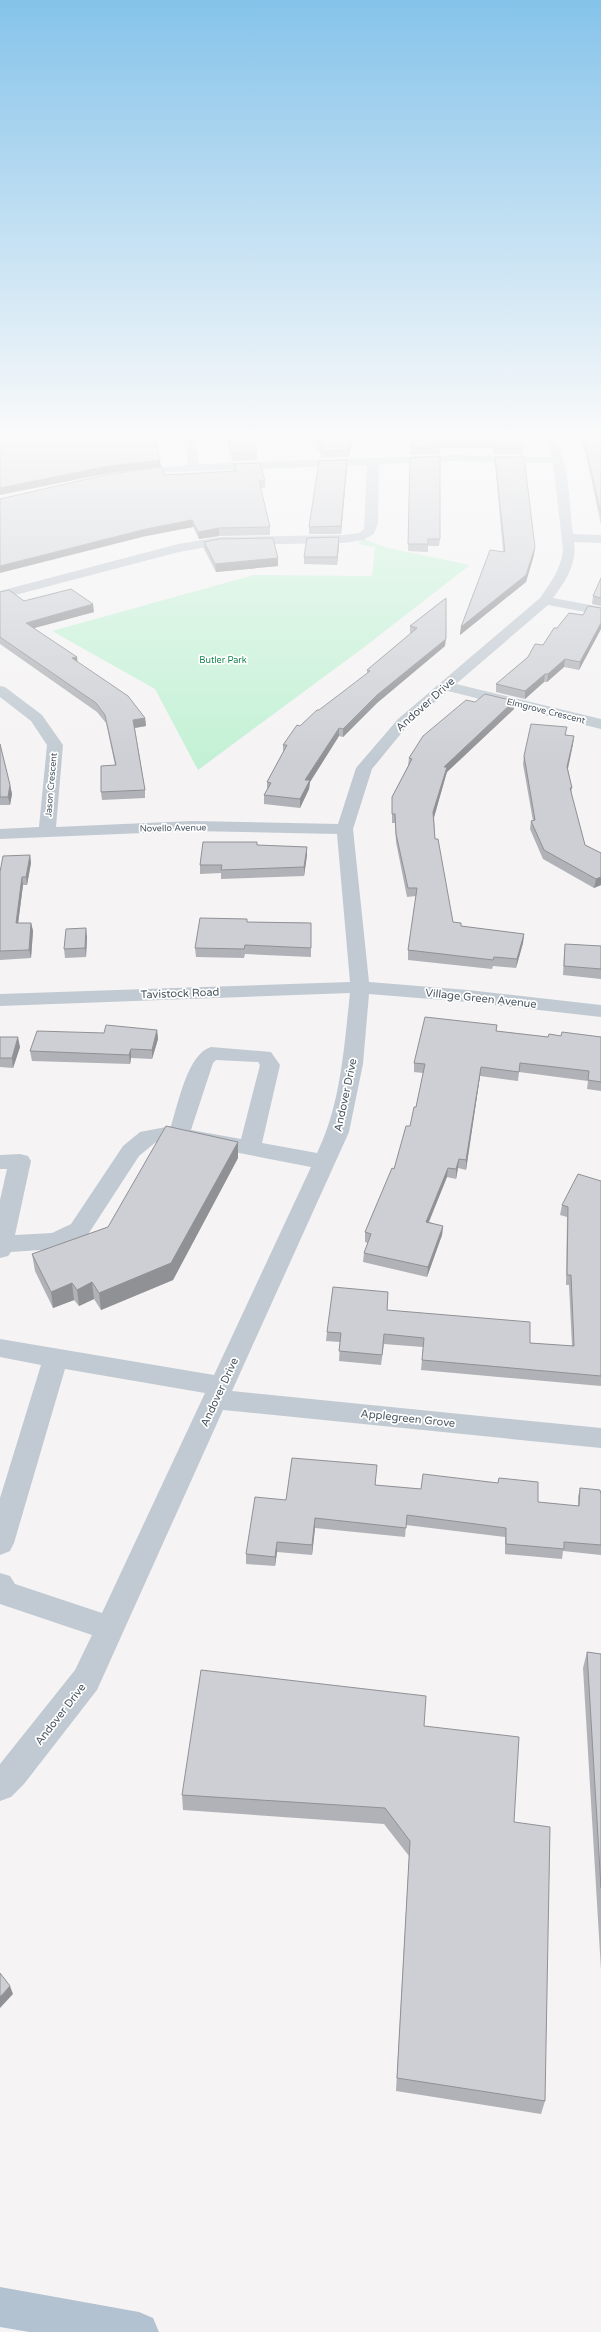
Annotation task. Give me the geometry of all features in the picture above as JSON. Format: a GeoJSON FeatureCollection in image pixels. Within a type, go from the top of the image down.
{"type":"FeatureCollection","features":[{"type":"Feature","properties":{"kind":"main road"},"geometry":{"type":"LineString","coordinates":[[0,2307],[139,2332]]}},
{"type":"Feature","properties":{"kind":"street"},"geometry":{"type":"LineString","coordinates":[[0,595],[178,548],[197,545]]}},
{"type":"Feature","properties":{"kind":"street","name":"Andover Drive"},"geometry":{"type":"LineString","coordinates":[[0,1786],[86,1680],[338,1132],[353,1064],[360,986],[345,829],[364,768],[403,722],[545,601],[563,574],[568,562],[567,545]]}},
{"type":"Feature","properties":{"kind":"street"},"geometry":{"type":"LineString","coordinates":[[545,601],[601,611]]}},
{"type":"Feature","properties":{"kind":"street","name":"Elmgrove Crescent"},"geometry":{"type":"LineString","coordinates":[[445,686],[578,720],[601,724]]}},
{"type":"Feature","properties":{"kind":"street","name":"Jason Crescent"},"geometry":{"type":"LineString","coordinates":[[0,690],[37,718],[55,746],[47,832]]}},
{"type":"Feature","properties":{"kind":"street","name":"Novello Avenue"},"geometry":{"type":"LineString","coordinates":[[0,834],[191,826],[345,829]]}},
{"type":"Feature","properties":{"kind":"street","name":"Tavistock Road"},"geometry":{"type":"LineString","coordinates":[[0,1000],[360,986]]}},
{"type":"Feature","properties":{"kind":"street","name":"Village Green Avenue"},"geometry":{"type":"LineString","coordinates":[[360,986],[601,1011]]}},
{"type":"Feature","properties":{"kind":"street"},"geometry":{"type":"LineString","coordinates":[[179,1134],[203,1061],[211,1053],[264,1056],[270,1065],[250,1148]]}},
{"type":"Feature","properties":{"kind":"street"},"geometry":{"type":"LineString","coordinates":[[0,1162],[20,1161],[1,1247],[55,1241],[79,1230],[131,1152],[148,1137],[167,1132],[324,1162]]}},
{"type":"Feature","properties":{"kind":"street","name":"Applegreen Grove"},"geometry":{"type":"LineString","coordinates":[[0,1348],[56,1358],[218,1392],[601,1438]]}},
{"type":"Feature","properties":{"kind":"street"},"geometry":{"type":"LineString","coordinates":[[0,1543],[56,1358]]}},
{"type":"Feature","properties":{"kind":"street"},"geometry":{"type":"LineString","coordinates":[[0,1585],[5,1593],[109,1628]]}},
{"type":"Feature","properties":{"kind":"green space","name":"Butler Park"},"geometry":{"type":"Polygon","coordinates":[[[363,545],[379,545],[470,565],[363,648],[198,770],[155,689],[52,631],[254,575],[372,576],[375,547],[363,545]]]}},
{"type":"Feature","properties":{"kind":"building"},"geometry":{"type":"Polygon","coordinates":[[[0,545],[84,545],[0,566],[0,545]]]}},
{"type":"Feature","properties":{"kind":"building"},"geometry":{"type":"Polygon","coordinates":[[[205,545],[275,545],[278,558],[215,564],[205,545]]]}},
{"type":"Feature","properties":{"kind":"building"},"geometry":{"type":"Polygon","coordinates":[[[306,545],[338,545],[337,557],[304,557],[306,545]]]}},
{"type":"Feature","properties":{"kind":"building"},"geometry":{"type":"Polygon","coordinates":[[[504,545],[535,545],[526,575],[461,627],[490,550],[505,552],[504,545]]]}},
{"type":"Feature","properties":{"kind":"building"},"geometry":{"type":"Polygon","coordinates":[[[601,578],[601,598],[593,596],[601,578]]]}},
{"type":"Feature","properties":{"kind":"building"},"geometry":{"type":"Polygon","coordinates":[[[71,589],[93,604],[26,623],[77,657],[72,658],[128,696],[145,718],[133,720],[145,790],[101,792],[101,766],[116,765],[105,715],[96,703],[0,637],[0,592],[9,590],[24,601],[71,589]]]}},
{"type":"Feature","properties":{"kind":"building"},"geometry":{"type":"Polygon","coordinates":[[[446,598],[446,639],[377,695],[343,729],[339,728],[305,780],[310,780],[300,799],[264,795],[271,783],[267,782],[287,745],[283,745],[297,725],[300,726],[317,710],[370,671],[367,670],[417,628],[410,626],[446,598]]]}},
{"type":"Feature","properties":{"kind":"building"},"geometry":{"type":"Polygon","coordinates":[[[588,606],[601,608],[601,623],[580,662],[565,659],[525,691],[496,684],[528,657],[535,644],[543,645],[554,628],[557,628],[569,613],[583,615],[588,606]]]}},
{"type":"Feature","properties":{"kind":"building"},"geometry":{"type":"Polygon","coordinates":[[[485,694],[514,701],[444,767],[447,767],[433,812],[435,839],[438,839],[453,922],[461,923],[461,926],[524,934],[517,959],[494,957],[493,960],[408,950],[417,888],[408,888],[396,834],[395,814],[392,814],[392,797],[412,759],[409,758],[423,736],[466,700],[475,702],[485,694]]]}},
{"type":"Feature","properties":{"kind":"building"},"geometry":{"type":"Polygon","coordinates":[[[531,724],[567,727],[565,735],[574,736],[567,767],[572,788],[570,788],[585,845],[601,853],[601,877],[596,879],[544,850],[531,821],[535,820],[524,756],[531,724]]]}},
{"type":"Feature","properties":{"kind":"building"},"geometry":{"type":"Polygon","coordinates":[[[0,744],[10,785],[8,797],[0,797],[0,744]]]}},
{"type":"Feature","properties":{"kind":"building"},"geometry":{"type":"Polygon","coordinates":[[[203,842],[257,842],[257,845],[307,847],[304,867],[221,870],[222,865],[200,865],[203,842]]]}},
{"type":"Feature","properties":{"kind":"building"},"geometry":{"type":"Polygon","coordinates":[[[30,855],[26,877],[22,877],[16,923],[31,923],[29,950],[0,951],[0,872],[3,856],[30,855]]]}},
{"type":"Feature","properties":{"kind":"building"},"geometry":{"type":"Polygon","coordinates":[[[200,918],[247,919],[247,922],[311,923],[311,948],[245,945],[244,949],[195,948],[200,918]]]}},
{"type":"Feature","properties":{"kind":"building"},"geometry":{"type":"Polygon","coordinates":[[[86,928],[85,948],[64,949],[66,929],[86,928]]]}},
{"type":"Feature","properties":{"kind":"building"},"geometry":{"type":"Polygon","coordinates":[[[565,944],[601,946],[601,969],[564,966],[565,944]]]}},
{"type":"Feature","properties":{"kind":"building"},"geometry":{"type":"Polygon","coordinates":[[[425,1017],[497,1025],[496,1031],[548,1037],[549,1034],[561,1036],[562,1032],[601,1037],[601,1082],[588,1080],[589,1071],[520,1063],[519,1072],[481,1067],[466,1160],[459,1159],[456,1169],[448,1168],[426,1222],[443,1226],[428,1267],[364,1253],[371,1234],[365,1232],[392,1168],[394,1169],[406,1126],[410,1126],[414,1107],[416,1107],[425,1064],[414,1063],[425,1017]]]}},
{"type":"Feature","properties":{"kind":"building"},"geometry":{"type":"Polygon","coordinates":[[[106,1025],[157,1030],[152,1050],[131,1049],[129,1055],[30,1051],[37,1031],[104,1033],[106,1025]]]}},
{"type":"Feature","properties":{"kind":"building"},"geometry":{"type":"Polygon","coordinates":[[[0,1037],[18,1037],[12,1058],[0,1058],[0,1037]]]}},
{"type":"Feature","properties":{"kind":"building"},"geometry":{"type":"Polygon","coordinates":[[[166,1126],[238,1142],[171,1263],[99,1293],[92,1282],[77,1290],[72,1283],[51,1292],[32,1254],[108,1227],[166,1126]]]}},
{"type":"Feature","properties":{"kind":"building"},"geometry":{"type":"Polygon","coordinates":[[[578,1174],[601,1181],[601,1376],[422,1360],[424,1338],[384,1334],[382,1355],[339,1351],[341,1333],[327,1332],[333,1287],[388,1292],[387,1310],[530,1322],[530,1343],[574,1346],[571,1275],[567,1275],[568,1207],[562,1205],[578,1174]]]}},
{"type":"Feature","properties":{"kind":"building"},"geometry":{"type":"Polygon","coordinates":[[[292,1458],[377,1465],[375,1485],[421,1489],[423,1474],[498,1483],[499,1478],[538,1482],[538,1502],[579,1506],[580,1488],[600,1490],[601,1545],[564,1542],[564,1549],[506,1544],[506,1528],[407,1515],[406,1528],[315,1518],[312,1545],[277,1542],[275,1557],[246,1554],[255,1497],[286,1500],[292,1458]]]}},
{"type":"Feature","properties":{"kind":"building"},"geometry":{"type":"Polygon","coordinates":[[[587,1652],[601,1654],[601,1888],[587,1652]]]}},
{"type":"Feature","properties":{"kind":"building"},"geometry":{"type":"Polygon","coordinates":[[[201,1670],[426,1696],[424,1726],[519,1737],[514,1822],[550,1827],[545,2101],[397,2078],[410,1841],[385,1808],[182,1795],[201,1670]]]}},
{"type":"Feature","properties":{"kind":"building"},"geometry":{"type":"Polygon","coordinates":[[[0,1973],[10,1986],[0,1997],[0,1973]]]}}]}
